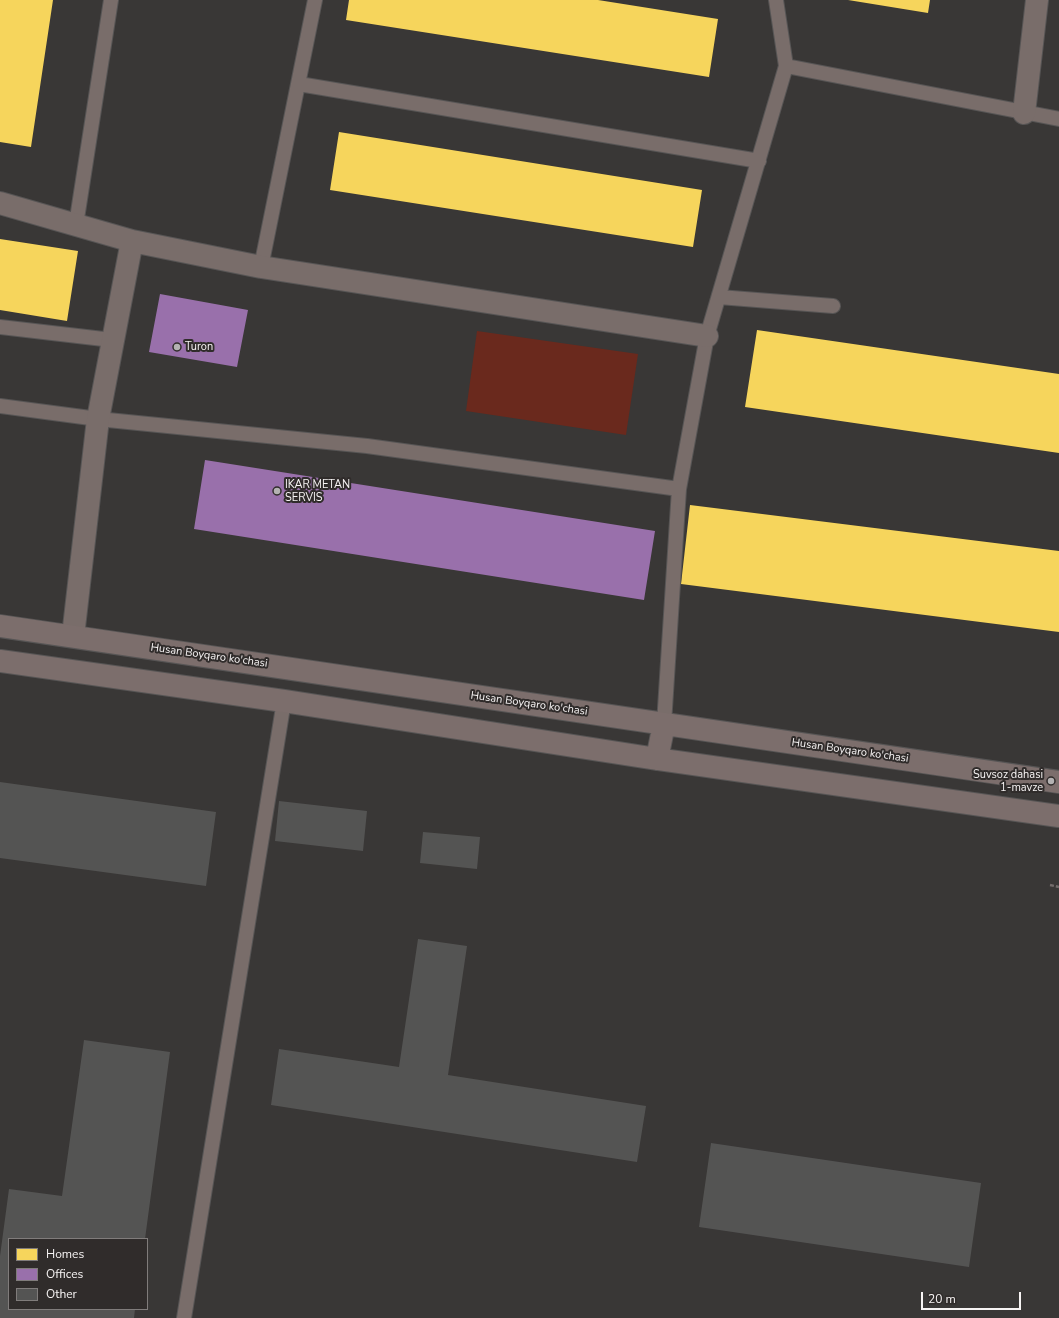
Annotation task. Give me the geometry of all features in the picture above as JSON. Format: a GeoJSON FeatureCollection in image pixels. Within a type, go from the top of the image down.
{"type":"FeatureCollection","features":[{"type":"Feature","properties":{"kind":"main road","name":"Husan Boyqaro ko'chasi"},"geometry":{"type":"LineString","coordinates":[[0,626],[1059,782]]}},
{"type":"Feature","properties":{"kind":"main road"},"geometry":{"type":"LineString","coordinates":[[0,661],[284,701],[657,759],[1059,816]]}},
{"type":"Feature","properties":{"kind":"main road"},"geometry":{"type":"LineString","coordinates":[[657,759],[664,724]]}},
{"type":"Feature","properties":{"kind":"street"},"geometry":{"type":"LineString","coordinates":[[1024,113],[1037,0]]}},
{"type":"Feature","properties":{"kind":"street"},"geometry":{"type":"LineString","coordinates":[[0,203],[132,242],[260,266],[707,336]]}},
{"type":"Feature","properties":{"kind":"street"},"geometry":{"type":"LineString","coordinates":[[73,636],[98,419],[132,242]]}},
{"type":"Feature","properties":{"kind":"lane"},"geometry":{"type":"LineString","coordinates":[[76,225],[111,0]]}},
{"type":"Feature","properties":{"kind":"lane"},"geometry":{"type":"LineString","coordinates":[[260,266],[299,84],[315,0]]}},
{"type":"Feature","properties":{"kind":"lane"},"geometry":{"type":"LineString","coordinates":[[664,724],[679,489],[707,336],[786,66],[776,0]]}},
{"type":"Feature","properties":{"kind":"lane"},"geometry":{"type":"LineString","coordinates":[[786,66],[1059,119]]}},
{"type":"Feature","properties":{"kind":"lane"},"geometry":{"type":"LineString","coordinates":[[299,84],[759,161]]}},
{"type":"Feature","properties":{"kind":"lane"},"geometry":{"type":"LineString","coordinates":[[718,297],[833,306]]}},
{"type":"Feature","properties":{"kind":"lane"},"geometry":{"type":"LineString","coordinates":[[0,327],[112,340]]}},
{"type":"Feature","properties":{"kind":"lane"},"geometry":{"type":"LineString","coordinates":[[0,406],[98,419],[367,446],[679,489]]}},
{"type":"Feature","properties":{"kind":"lane"},"geometry":{"type":"LineString","coordinates":[[184,1318],[284,701]]}},
{"type":"Feature","properties":{"kind":"path"},"geometry":{"type":"LineString","coordinates":[[1050,886],[1059,887]]}},
{"type":"Feature","properties":{"kind":"shaded area"},"geometry":{"type":"Polygon","coordinates":[[[477,331],[638,354],[626,435],[466,411],[477,331]]]}},
{"type":"Feature","properties":{"kind":"building: Homes"},"geometry":{"type":"Polygon","coordinates":[[[0,0],[53,0],[31,147],[0,142],[0,0]]]}},
{"type":"Feature","properties":{"kind":"building: Homes"},"geometry":{"type":"Polygon","coordinates":[[[349,0],[598,0],[718,19],[709,77],[346,20],[349,0]]]}},
{"type":"Feature","properties":{"kind":"building: Homes"},"geometry":{"type":"Polygon","coordinates":[[[848,0],[930,0],[928,13],[848,0]]]}},
{"type":"Feature","properties":{"kind":"building: Homes"},"geometry":{"type":"Polygon","coordinates":[[[339,132],[702,190],[693,247],[330,190],[339,132]]]}},
{"type":"Feature","properties":{"kind":"building: Homes"},"geometry":{"type":"Polygon","coordinates":[[[0,239],[78,251],[67,321],[0,310],[0,239]]]}},
{"type":"Feature","properties":{"kind":"building: Homes"},"geometry":{"type":"Polygon","coordinates":[[[757,330],[1059,374],[1059,453],[745,407],[757,330]]]}},
{"type":"Feature","properties":{"kind":"building: Homes"},"geometry":{"type":"Polygon","coordinates":[[[690,505],[1059,551],[1059,632],[681,584],[690,505]]]}},
{"type":"Feature","properties":{"kind":"building: Offices"},"geometry":{"type":"Polygon","coordinates":[[[160,294],[248,310],[237,367],[149,352],[160,294]]]}},
{"type":"Feature","properties":{"kind":"building: Offices"},"geometry":{"type":"Polygon","coordinates":[[[205,460],[655,531],[644,600],[194,529],[205,460]]]}},
{"type":"Feature","properties":{"kind":"building: Other"},"geometry":{"type":"Polygon","coordinates":[[[0,782],[216,812],[206,886],[0,858],[0,782]]]}},
{"type":"Feature","properties":{"kind":"building: Other"},"geometry":{"type":"Polygon","coordinates":[[[279,801],[367,811],[363,851],[275,841],[279,801]]]}},
{"type":"Feature","properties":{"kind":"building: Other"},"geometry":{"type":"Polygon","coordinates":[[[423,832],[480,837],[477,869],[420,863],[423,832]]]}},
{"type":"Feature","properties":{"kind":"building: Other"},"geometry":{"type":"Polygon","coordinates":[[[418,939],[467,946],[448,1075],[646,1106],[637,1162],[271,1105],[279,1049],[399,1067],[418,939]]]}},
{"type":"Feature","properties":{"kind":"building: Other"},"geometry":{"type":"Polygon","coordinates":[[[84,1040],[170,1052],[145,1238],[8,1238],[8,1310],[135,1310],[134,1318],[0,1318],[0,1256],[9,1189],[62,1196],[84,1040]]]}},
{"type":"Feature","properties":{"kind":"building: Other"},"geometry":{"type":"Polygon","coordinates":[[[711,1143],[981,1183],[969,1267],[699,1227],[711,1143]]]}},
{"type":"Feature","properties":{"kind":"place","name":"Turon"},"geometry":{"type":"Point","coordinates":[177,347]}},
{"type":"Feature","properties":{"kind":"place","name":"IKAR METAN SERVIS"},"geometry":{"type":"Point","coordinates":[277,491]}},
{"type":"Feature","properties":{"kind":"place","name":"Suvsoz dahasi 1-mavze"},"geometry":{"type":"Point","coordinates":[1051,781]}}]}
